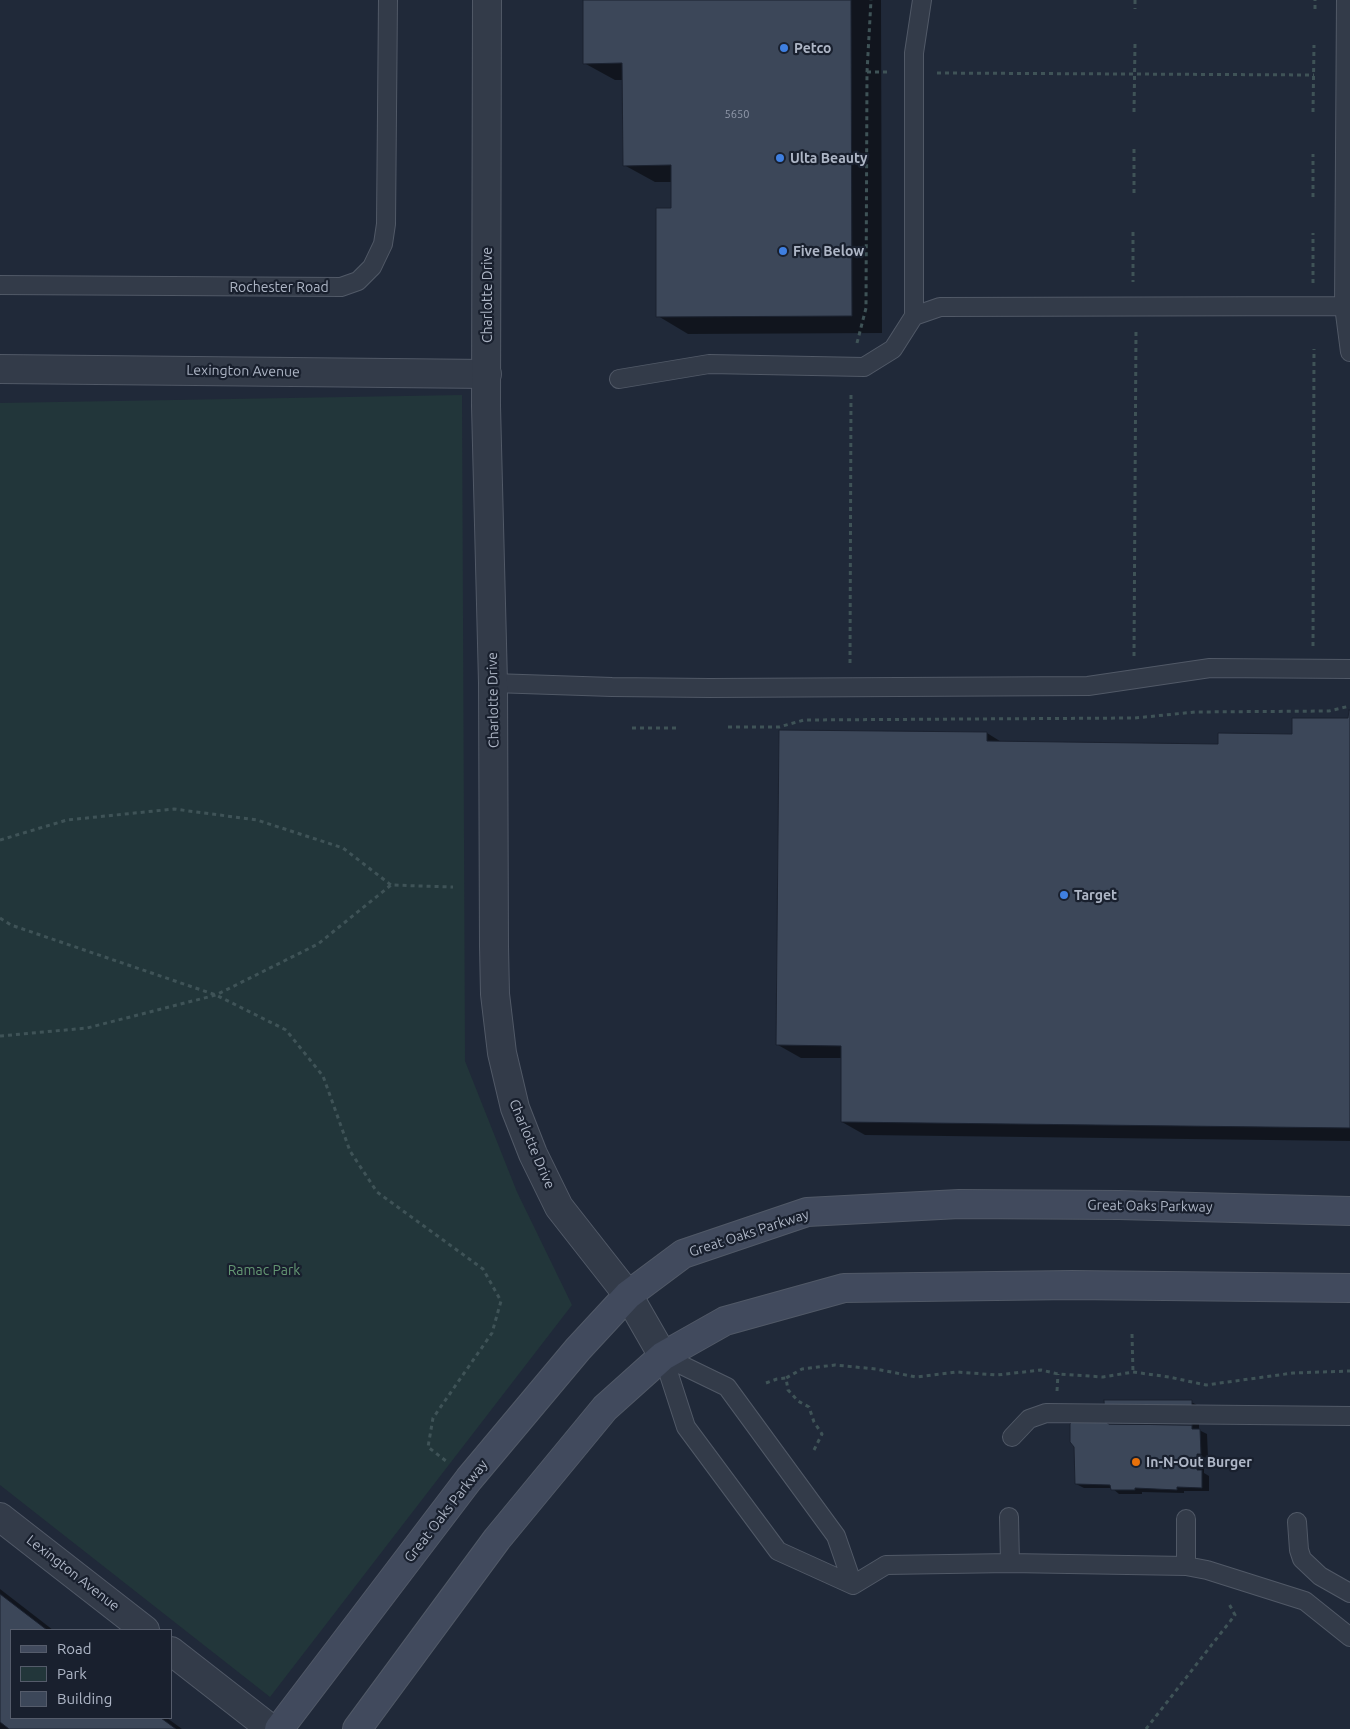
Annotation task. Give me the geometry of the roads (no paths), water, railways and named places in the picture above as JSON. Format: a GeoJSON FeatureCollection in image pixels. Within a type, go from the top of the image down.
{"type":"FeatureCollection","features":[{"type":"Feature","properties":{"kind":"main road","name":"Great Oaks Parkway"},"geometry":{"type":"LineString","coordinates":[[279,1729],[469,1479],[578,1349],[628,1295],[683,1254],[807,1212],[959,1204],[1101,1205],[1350,1212]]}},
{"type":"Feature","properties":{"kind":"main road"},"geometry":{"type":"LineString","coordinates":[[357,1729],[497,1539],[605,1408],[663,1356],[725,1321],[844,1288],[1072,1284],[1350,1288]]}},
{"type":"Feature","properties":{"kind":"street","name":"Charlotte Drive"},"geometry":{"type":"LineString","coordinates":[[488,0],[486,374],[493,683],[494,984],[502,1053],[515,1108],[533,1154],[559,1207],[628,1295],[663,1356]]}},
{"type":"Feature","properties":{"kind":"street","name":"Lexington Avenue"},"geometry":{"type":"LineString","coordinates":[[0,369],[486,374]]}},
{"type":"Feature","properties":{"kind":"street","name":"Lexington Avenue"},"geometry":{"type":"LineString","coordinates":[[0,1517],[144,1629]]}},
{"type":"Feature","properties":{"kind":"street"},"geometry":{"type":"LineString","coordinates":[[172,1651],[271,1729]]}},
{"type":"Feature","properties":{"kind":"lane","name":"Rochester Road"},"geometry":{"type":"LineString","coordinates":[[0,285],[341,287],[358,281],[372,266],[383,244],[386,224],[388,0]]}},
{"type":"Feature","properties":{"kind":"lane"},"geometry":{"type":"LineString","coordinates":[[619,379],[709,364],[864,367],[893,349],[914,316],[914,53],[922,0]]}},
{"type":"Feature","properties":{"kind":"lane"},"geometry":{"type":"LineString","coordinates":[[1346,0],[1347,306],[1350,352]]}},
{"type":"Feature","properties":{"kind":"lane"},"geometry":{"type":"LineString","coordinates":[[914,316],[940,307],[1347,306]]}},
{"type":"Feature","properties":{"kind":"lane"},"geometry":{"type":"LineString","coordinates":[[493,683],[700,688],[1088,686],[1210,668],[1350,669]]}},
{"type":"Feature","properties":{"kind":"lane"},"geometry":{"type":"LineString","coordinates":[[663,1356],[728,1387],[836,1536],[853,1585]]}},
{"type":"Feature","properties":{"kind":"lane"},"geometry":{"type":"LineString","coordinates":[[663,1356],[686,1427],[778,1551],[853,1585]]}},
{"type":"Feature","properties":{"kind":"lane"},"geometry":{"type":"LineString","coordinates":[[1012,1436],[1029,1419],[1046,1413],[1350,1416]]}},
{"type":"Feature","properties":{"kind":"lane"},"geometry":{"type":"LineString","coordinates":[[1009,1517],[1010,1563]]}},
{"type":"Feature","properties":{"kind":"lane"},"geometry":{"type":"LineString","coordinates":[[1186,1519],[1186,1566]]}},
{"type":"Feature","properties":{"kind":"lane"},"geometry":{"type":"LineString","coordinates":[[1297,1522],[1299,1550],[1302,1559],[1309,1568],[1320,1576],[1350,1593]]}},
{"type":"Feature","properties":{"kind":"lane"},"geometry":{"type":"LineString","coordinates":[[853,1585],[886,1564],[1010,1563],[1186,1566],[1207,1570],[1305,1601],[1350,1637]]}},
{"type":"Feature","properties":{"kind":"place","name":"Petco"},"geometry":{"type":"Point","coordinates":[784,48]}},
{"type":"Feature","properties":{"kind":"place","name":"Ulta Beauty"},"geometry":{"type":"Point","coordinates":[780,158]}},
{"type":"Feature","properties":{"kind":"place","name":"Five Below"},"geometry":{"type":"Point","coordinates":[783,251]}},
{"type":"Feature","properties":{"kind":"place","name":"Target"},"geometry":{"type":"Point","coordinates":[1064,895]}},
{"type":"Feature","properties":{"kind":"place","name":"In-N-Out Burger"},"geometry":{"type":"Point","coordinates":[1136,1462]}},
{"type":"Feature","properties":{"kind":"park label","name":"Ramac Park"},"geometry":{"type":"Point","coordinates":[264,1270]}}]}
